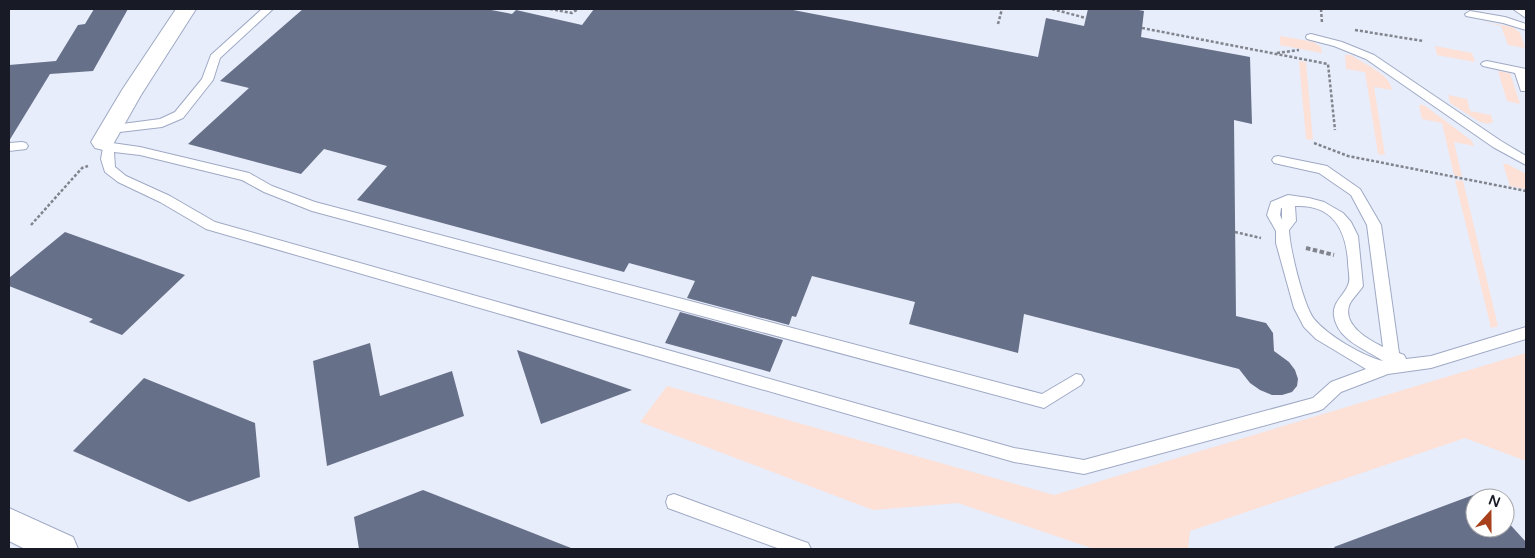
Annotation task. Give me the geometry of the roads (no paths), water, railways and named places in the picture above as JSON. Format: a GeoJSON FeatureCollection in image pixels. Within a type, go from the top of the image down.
{"type":"FeatureCollection","features":[{"type":"Feature","properties":{"kind":"street"},"geometry":{"type":"LineString","coordinates":[[108,144],[130,95],[186,9]]}},
{"type":"Feature","properties":{"kind":"street"},"geometry":{"type":"LineString","coordinates":[[9,524],[61,549]]}},
{"type":"Feature","properties":{"kind":"lane"},"geometry":{"type":"LineString","coordinates":[[108,144],[162,124],[179,115],[207,80],[215,57],[268,9]]}},
{"type":"Feature","properties":{"kind":"lane"},"geometry":{"type":"LineString","coordinates":[[1501,9],[1505,20]]}},
{"type":"Feature","properties":{"kind":"lane"},"geometry":{"type":"LineString","coordinates":[[1518,9],[1526,25]]}},
{"type":"Feature","properties":{"kind":"lane"},"geometry":{"type":"LineString","coordinates":[[1470,14],[1526,25]]}},
{"type":"Feature","properties":{"kind":"lane"},"geometry":{"type":"LineString","coordinates":[[1311,37],[1338,44],[1370,57],[1497,144],[1526,161]]}},
{"type":"Feature","properties":{"kind":"lane"},"geometry":{"type":"LineString","coordinates":[[1487,64],[1523,72],[1525,88]]}},
{"type":"Feature","properties":{"kind":"lane"},"geometry":{"type":"LineString","coordinates":[[108,144],[109,169],[122,179],[165,199],[211,226],[1014,455],[1084,468],[1318,404],[1336,387],[1390,363]]}},
{"type":"Feature","properties":{"kind":"lane"},"geometry":{"type":"LineString","coordinates":[[108,144],[245,176],[268,189],[329,211],[1044,401],[1076,380]]}},
{"type":"Feature","properties":{"kind":"lane"},"geometry":{"type":"LineString","coordinates":[[9,147],[22,146]]}},
{"type":"Feature","properties":{"kind":"lane"},"geometry":{"type":"LineString","coordinates":[[1278,160],[1323,168],[1356,192],[1374,225],[1390,363]]}},
{"type":"Feature","properties":{"kind":"lane"},"geometry":{"type":"LineString","coordinates":[[1390,363],[1349,331],[1342,316],[1342,304],[1356,286],[1351,235],[1342,222],[1328,208],[1307,201],[1288,200],[1289,222],[1282,230],[1283,243],[1301,308],[1309,323],[1321,335],[1366,363],[1390,363],[1414,363],[1431,362],[1526,333]]}},
{"type":"Feature","properties":{"kind":"lane"},"geometry":{"type":"LineString","coordinates":[[674,502],[802,549]]}}]}
